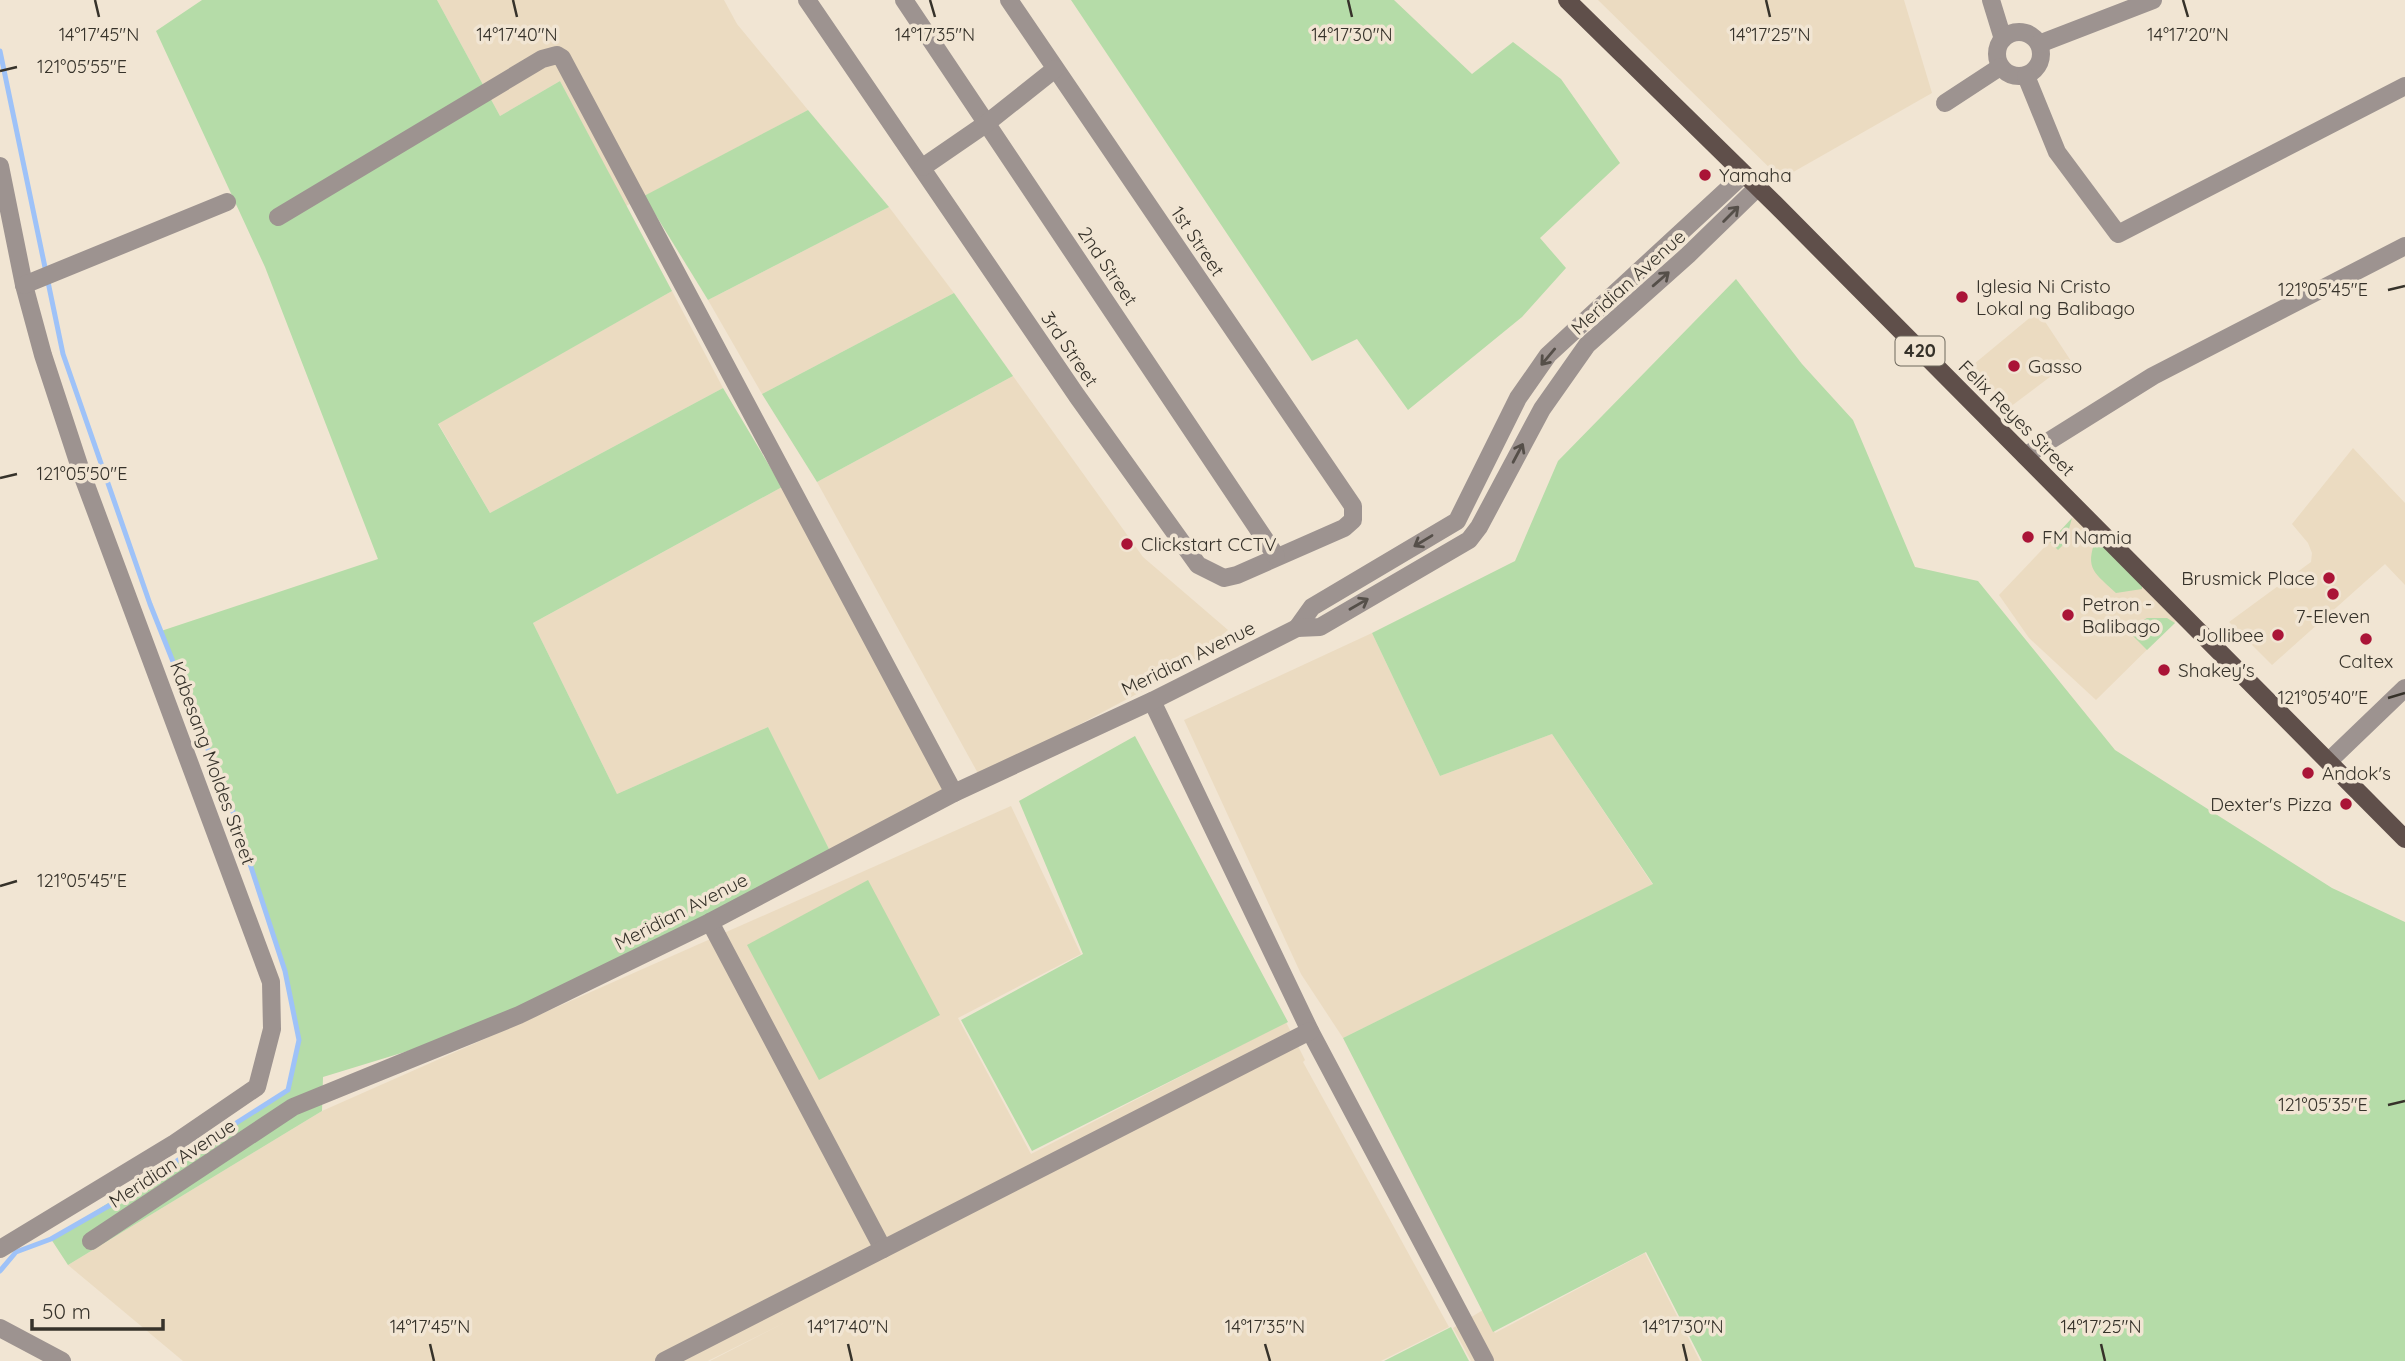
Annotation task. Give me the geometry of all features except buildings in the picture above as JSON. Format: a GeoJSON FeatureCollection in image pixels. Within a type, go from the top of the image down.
{"type":"FeatureCollection","features":[{"type":"Feature","properties":{"kind":"main road","name":"Felix Reyes Street"},"geometry":{"type":"LineString","coordinates":[[1567,0],[1758,187],[2405,839]]}},
{"type":"Feature","properties":{"kind":"street","name":"3rd Street"},"geometry":{"type":"LineString","coordinates":[[807,0],[1077,396],[1198,565],[1224,578],[1237,575],[1344,528],[1353,520],[1353,506]]}},
{"type":"Feature","properties":{"kind":"street","name":"2nd Street"},"geometry":{"type":"LineString","coordinates":[[904,0],[1276,556]]}},
{"type":"Feature","properties":{"kind":"street","name":"1st Street"},"geometry":{"type":"LineString","coordinates":[[1009,0],[1353,506]]}},
{"type":"Feature","properties":{"kind":"street"},"geometry":{"type":"LineString","coordinates":[[1991,0],[2003,38]]}},
{"type":"Feature","properties":{"kind":"street"},"geometry":{"type":"LineString","coordinates":[[2039,44],[2153,0]]}},
{"type":"Feature","properties":{"kind":"street"},"geometry":{"type":"LineString","coordinates":[[2013,32],[2025,33],[2039,44],[2040,63],[2026,76],[2014,77],[2000,67],[1996,52],[2003,38],[2013,32]]}},
{"type":"Feature","properties":{"kind":"street"},"geometry":{"type":"LineString","coordinates":[[278,218],[542,59],[557,55],[562,58],[954,793]]}},
{"type":"Feature","properties":{"kind":"street"},"geometry":{"type":"LineString","coordinates":[[1945,103],[2000,67]]}},
{"type":"Feature","properties":{"kind":"street"},"geometry":{"type":"LineString","coordinates":[[923,167],[987,123],[1055,69]]}},
{"type":"Feature","properties":{"kind":"street"},"geometry":{"type":"LineString","coordinates":[[2026,76],[2056,152],[2118,234],[2405,86]]}},
{"type":"Feature","properties":{"kind":"street","name":"Kabesang Moldes Street"},"geometry":{"type":"LineString","coordinates":[[0,166],[37,280],[43,355],[83,477],[271,982],[272,1029],[257,1087],[175,1143],[0,1249]]}},
{"type":"Feature","properties":{"kind":"street","name":"Meridian Avenue"},"geometry":{"type":"LineString","coordinates":[[1297,628],[1312,607],[1457,521],[1518,398],[1548,355],[1744,174]]}},
{"type":"Feature","properties":{"kind":"street","name":"Meridian Avenue"},"geometry":{"type":"LineString","coordinates":[[91,1241],[293,1107],[519,1015],[709,922],[954,793],[1152,701],[1297,628],[1320,627],[1469,540],[1479,527],[1542,409],[1587,345],[1689,255],[1758,187]]}},
{"type":"Feature","properties":{"kind":"street"},"geometry":{"type":"LineString","coordinates":[[37,280],[227,202]]}},
{"type":"Feature","properties":{"kind":"street"},"geometry":{"type":"LineString","coordinates":[[2025,456],[2153,376],[2405,246]]}},
{"type":"Feature","properties":{"kind":"street"},"geometry":{"type":"LineString","coordinates":[[2329,761],[2405,688]]}},
{"type":"Feature","properties":{"kind":"street"},"geometry":{"type":"LineString","coordinates":[[1152,701],[1310,1031],[1485,1361]]}},
{"type":"Feature","properties":{"kind":"street"},"geometry":{"type":"LineString","coordinates":[[709,922],[883,1249]]}},
{"type":"Feature","properties":{"kind":"street"},"geometry":{"type":"LineString","coordinates":[[664,1361],[1310,1031]]}},
{"type":"Feature","properties":{"kind":"street"},"geometry":{"type":"LineString","coordinates":[[0,1328],[62,1361]]}},
{"type":"Feature","properties":{"kind":"shaded area"},"geometry":{"type":"Polygon","coordinates":[[[437,0],[724,0],[737,24],[808,110],[626,206],[560,81],[500,116],[437,0]]]}},
{"type":"Feature","properties":{"kind":"shaded area"},"geometry":{"type":"Polygon","coordinates":[[[1598,0],[1904,0],[1932,93],[1781,179],[1598,0]]]}},
{"type":"Feature","properties":{"kind":"shaded area"},"geometry":{"type":"Polygon","coordinates":[[[889,207],[954,293],[762,394],[708,300],[889,207]]]}},
{"type":"Feature","properties":{"kind":"shaded area"},"geometry":{"type":"Polygon","coordinates":[[[672,291],[723,388],[490,513],[438,423],[672,291]]]}},
{"type":"Feature","properties":{"kind":"shaded area"},"geometry":{"type":"Polygon","coordinates":[[[2038,311],[2071,361],[2010,407],[1968,369],[2038,311]]]}},
{"type":"Feature","properties":{"kind":"shaded area"},"geometry":{"type":"Polygon","coordinates":[[[1013,376],[1143,557],[1228,630],[1182,670],[980,777],[817,482],[1013,376]]]}},
{"type":"Feature","properties":{"kind":"shaded area"},"geometry":{"type":"Polygon","coordinates":[[[2353,448],[2405,503],[2405,585],[2385,564],[2272,665],[2229,622],[2311,562],[2312,553],[2308,543],[2292,524],[2353,448]]]}},
{"type":"Feature","properties":{"kind":"shaded area"},"geometry":{"type":"Polygon","coordinates":[[[782,487],[949,792],[831,853],[768,727],[617,794],[533,623],[782,487]]]}},
{"type":"Feature","properties":{"kind":"shaded area"},"geometry":{"type":"Polygon","coordinates":[[[2075,515],[2176,621],[2096,700],[2029,638],[1999,595],[2075,515]]]}},
{"type":"Feature","properties":{"kind":"shaded area"},"geometry":{"type":"Polygon","coordinates":[[[1372,633],[1440,776],[1552,734],[1653,885],[1343,1038],[1301,974],[1184,720],[1372,633]]]}},
{"type":"Feature","properties":{"kind":"shaded area"},"geometry":{"type":"Polygon","coordinates":[[[1011,806],[1081,954],[958,1018],[1031,1154],[1286,1022],[1305,1060],[1303,1062],[1449,1327],[1381,1361],[710,1361],[788,1321],[708,1361],[183,1361],[68,1265],[322,1111],[1011,806]]]}},
{"type":"Feature","properties":{"kind":"shaded area"},"geometry":{"type":"Polygon","coordinates":[[[1645,1253],[1700,1361],[1471,1361],[1453,1328],[1483,1310],[1495,1333],[1645,1253]]]}},
{"type":"Feature","properties":{"kind":"green space"},"geometry":{"type":"Polygon","coordinates":[[[202,0],[437,0],[500,116],[560,81],[672,291],[438,424],[490,513],[723,388],[782,487],[533,623],[617,794],[768,727],[831,853],[519,1017],[323,1077],[322,1111],[68,1265],[51,1239],[288,1090],[299,1041],[285,971],[233,812],[161,631],[378,559],[265,267],[156,31],[202,0]]]}},
{"type":"Feature","properties":{"kind":"green space"},"geometry":{"type":"Polygon","coordinates":[[[1071,0],[1394,0],[1472,74],[1513,42],[1561,79],[1620,163],[1540,238],[1566,268],[1522,317],[1408,410],[1357,339],[1312,361],[1071,0]]]}},
{"type":"Feature","properties":{"kind":"green space"},"geometry":{"type":"Polygon","coordinates":[[[808,110],[889,207],[708,300],[644,196],[808,110]]]}},
{"type":"Feature","properties":{"kind":"green space"},"geometry":{"type":"Polygon","coordinates":[[[1736,279],[1802,364],[1853,420],[1915,567],[1978,581],[2115,750],[2332,888],[2405,922],[2405,1361],[1702,1361],[1646,1252],[1493,1332],[1343,1038],[1653,884],[1552,734],[1440,776],[1372,633],[1515,561],[1558,461],[1736,279]]]}},
{"type":"Feature","properties":{"kind":"green space"},"geometry":{"type":"Polygon","coordinates":[[[954,293],[1013,376],[817,482],[762,394],[954,293]]]}},
{"type":"Feature","properties":{"kind":"green space"},"geometry":{"type":"Polygon","coordinates":[[[2072,518],[2065,543],[2058,550],[2050,542],[2072,518]]]}},
{"type":"Feature","properties":{"kind":"green space"},"geometry":{"type":"Polygon","coordinates":[[[2096,539],[2142,585],[2142,589],[2116,593],[2097,575],[2091,557],[2096,539]]]}},
{"type":"Feature","properties":{"kind":"green space"},"geometry":{"type":"Polygon","coordinates":[[[2147,618],[2167,618],[2175,623],[2147,650],[2130,633],[2132,627],[2147,618]]]}},
{"type":"Feature","properties":{"kind":"green space"},"geometry":{"type":"Polygon","coordinates":[[[1135,736],[1288,1022],[1032,1151],[961,1020],[1083,954],[1019,801],[1135,736]]]}},
{"type":"Feature","properties":{"kind":"green space"},"geometry":{"type":"Polygon","coordinates":[[[868,880],[940,1015],[819,1080],[747,945],[868,880]]]}},
{"type":"Feature","properties":{"kind":"green space"},"geometry":{"type":"Polygon","coordinates":[[[1451,1327],[1469,1361],[1384,1361],[1451,1327]]]}},
{"type":"Feature","properties":{"kind":"waterway"},"geometry":{"type":"LineString","coordinates":[[0,51],[63,354],[150,604],[233,812],[285,971],[299,1040],[288,1090],[175,1162],[147,1184],[51,1239],[16,1252],[0,1271]]}},
{"type":"Feature","properties":{"kind":"place","name":"Yamaha"},"geometry":{"type":"Point","coordinates":[1705,175]}},
{"type":"Feature","properties":{"kind":"place","name":"Iglesia Ni Cristo Lokal ng Balibago"},"geometry":{"type":"Point","coordinates":[1962,297]}},
{"type":"Feature","properties":{"kind":"place","name":"Gasso"},"geometry":{"type":"Point","coordinates":[2014,366]}},
{"type":"Feature","properties":{"kind":"place","name":"FM Namia"},"geometry":{"type":"Point","coordinates":[2028,537]}},
{"type":"Feature","properties":{"kind":"place","name":"Clickstart CCTV"},"geometry":{"type":"Point","coordinates":[1127,544]}},
{"type":"Feature","properties":{"kind":"place","name":"Brusmick Place"},"geometry":{"type":"Point","coordinates":[2329,578]}},
{"type":"Feature","properties":{"kind":"place","name":"7-Eleven"},"geometry":{"type":"Point","coordinates":[2333,594]}},
{"type":"Feature","properties":{"kind":"place","name":"Petron - Balibago"},"geometry":{"type":"Point","coordinates":[2068,615]}},
{"type":"Feature","properties":{"kind":"place","name":"Jollibee"},"geometry":{"type":"Point","coordinates":[2278,635]}},
{"type":"Feature","properties":{"kind":"place","name":"Caltex"},"geometry":{"type":"Point","coordinates":[2366,639]}},
{"type":"Feature","properties":{"kind":"place","name":"Shakey's"},"geometry":{"type":"Point","coordinates":[2164,670]}},
{"type":"Feature","properties":{"kind":"place","name":"Andok's"},"geometry":{"type":"Point","coordinates":[2308,773]}},
{"type":"Feature","properties":{"kind":"place","name":"Dexter's Pizza"},"geometry":{"type":"Point","coordinates":[2346,804]}}]}
